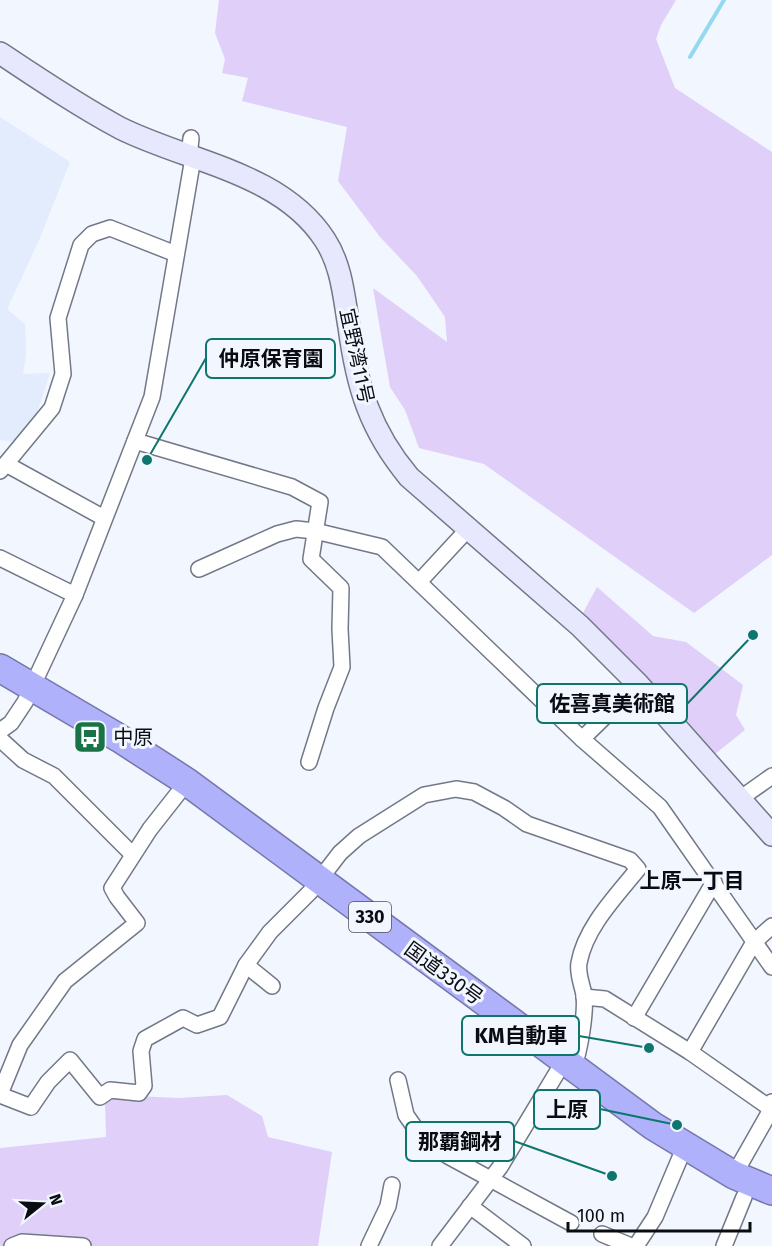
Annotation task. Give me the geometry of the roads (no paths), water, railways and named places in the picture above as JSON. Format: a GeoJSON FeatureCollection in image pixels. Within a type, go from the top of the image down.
{"type":"FeatureCollection","features":[{"type":"Feature","properties":{"kind":"highway","name":"国道330号"},"geometry":{"type":"LineString","coordinates":[[0,668],[119,738],[187,782],[653,1126],[685,1146],[739,1186],[772,1191]]}},
{"type":"Feature","properties":{"kind":"street","name":"宜野湾11号"},"geometry":{"type":"LineString","coordinates":[[0,53],[121,128],[191,151],[278,195],[297,208],[325,240],[340,275],[356,367],[366,406],[385,446],[410,477],[580,626],[638,684],[772,835]]}},
{"type":"Feature","properties":{"kind":"street"},"geometry":{"type":"LineString","coordinates":[[0,731],[11,723],[33,687],[75,595],[152,397],[191,151]]}},
{"type":"Feature","properties":{"kind":"street"},"geometry":{"type":"LineString","coordinates":[[104,518],[3,468],[52,408],[63,374],[58,318],[81,245],[92,234],[110,228],[176,254]]}},
{"type":"Feature","properties":{"kind":"street"},"geometry":{"type":"LineString","coordinates":[[135,441],[292,487],[320,502],[311,559],[341,588],[342,667],[309,762]]}},
{"type":"Feature","properties":{"kind":"street"},"geometry":{"type":"LineString","coordinates":[[199,569],[277,534],[296,529],[315,531],[382,547],[582,740],[660,807],[772,967]]}},
{"type":"Feature","properties":{"kind":"street"},"geometry":{"type":"LineString","coordinates":[[418,582],[468,529]]}},
{"type":"Feature","properties":{"kind":"street"},"geometry":{"type":"LineString","coordinates":[[0,558],[75,595]]}},
{"type":"Feature","properties":{"kind":"street"},"geometry":{"type":"LineString","coordinates":[[582,740],[638,684]]}},
{"type":"Feature","properties":{"kind":"street"},"geometry":{"type":"LineString","coordinates":[[0,740],[23,760],[54,776],[133,855]]}},
{"type":"Feature","properties":{"kind":"street"},"geometry":{"type":"LineString","coordinates":[[741,798],[772,776]]}},
{"type":"Feature","properties":{"kind":"street"},"geometry":{"type":"LineString","coordinates":[[187,782],[150,829],[112,888],[137,923],[65,981],[20,1045],[0,1095],[31,1107],[48,1082],[70,1060],[100,1097],[110,1090],[139,1093],[144,1086],[141,1051],[145,1039],[183,1018],[197,1025],[220,1017],[246,964],[270,932],[320,880],[340,853],[359,836],[424,795],[456,789],[474,792],[504,808],[527,824],[630,860],[638,869],[594,927],[582,952],[578,965],[584,997],[578,1055],[569,1064],[490,1179],[440,1246]]}},
{"type":"Feature","properties":{"kind":"street"},"geometry":{"type":"LineString","coordinates":[[634,1018],[714,882]]}},
{"type":"Feature","properties":{"kind":"street"},"geometry":{"type":"LineString","coordinates":[[690,1052],[754,942],[772,926]]}},
{"type":"Feature","properties":{"kind":"street"},"geometry":{"type":"LineString","coordinates":[[246,964],[272,986]]}},
{"type":"Feature","properties":{"kind":"street"},"geometry":{"type":"LineString","coordinates":[[584,997],[605,999],[771,1105],[739,1186],[724,1246]]}},
{"type":"Feature","properties":{"kind":"street"},"geometry":{"type":"LineString","coordinates":[[398,1080],[406,1115],[420,1135],[448,1156],[571,1223]]}},
{"type":"Feature","properties":{"kind":"street"},"geometry":{"type":"LineString","coordinates":[[636,1246],[655,1217],[685,1146]]}},
{"type":"Feature","properties":{"kind":"street"},"geometry":{"type":"LineString","coordinates":[[369,1246],[388,1206],[392,1185]]}},
{"type":"Feature","properties":{"kind":"street"},"geometry":{"type":"LineString","coordinates":[[470,1206],[523,1246]]}},
{"type":"Feature","properties":{"kind":"street"},"geometry":{"type":"LineString","coordinates":[[602,1234],[631,1246]]}},
{"type":"Feature","properties":{"kind":"street"},"geometry":{"type":"LineString","coordinates":[[12,1246],[22,1242],[83,1246]]}},
{"type":"Feature","properties":{"kind":"waterway"},"geometry":{"type":"LineString","coordinates":[[690,57],[724,0]]}},
{"type":"Feature","properties":{"kind":"place","name":"仲原保育園"},"geometry":{"type":"Point","coordinates":[147,460]}},
{"type":"Feature","properties":{"kind":"place","name":"佐喜真美術館"},"geometry":{"type":"Point","coordinates":[753,635]}},
{"type":"Feature","properties":{"kind":"place","name":"中原"},"geometry":{"type":"Point","coordinates":[90,737]}},
{"type":"Feature","properties":{"kind":"place","name":"KM自動車"},"geometry":{"type":"Point","coordinates":[649,1048]}},
{"type":"Feature","properties":{"kind":"place","name":"上原"},"geometry":{"type":"Point","coordinates":[677,1125]}},
{"type":"Feature","properties":{"kind":"place","name":"那覇鋼材"},"geometry":{"type":"Point","coordinates":[612,1176]}},
{"type":"Feature","properties":{"kind":"district","name":"上原一丁目"},"geometry":{"type":"Point","coordinates":[692,881]}}]}
